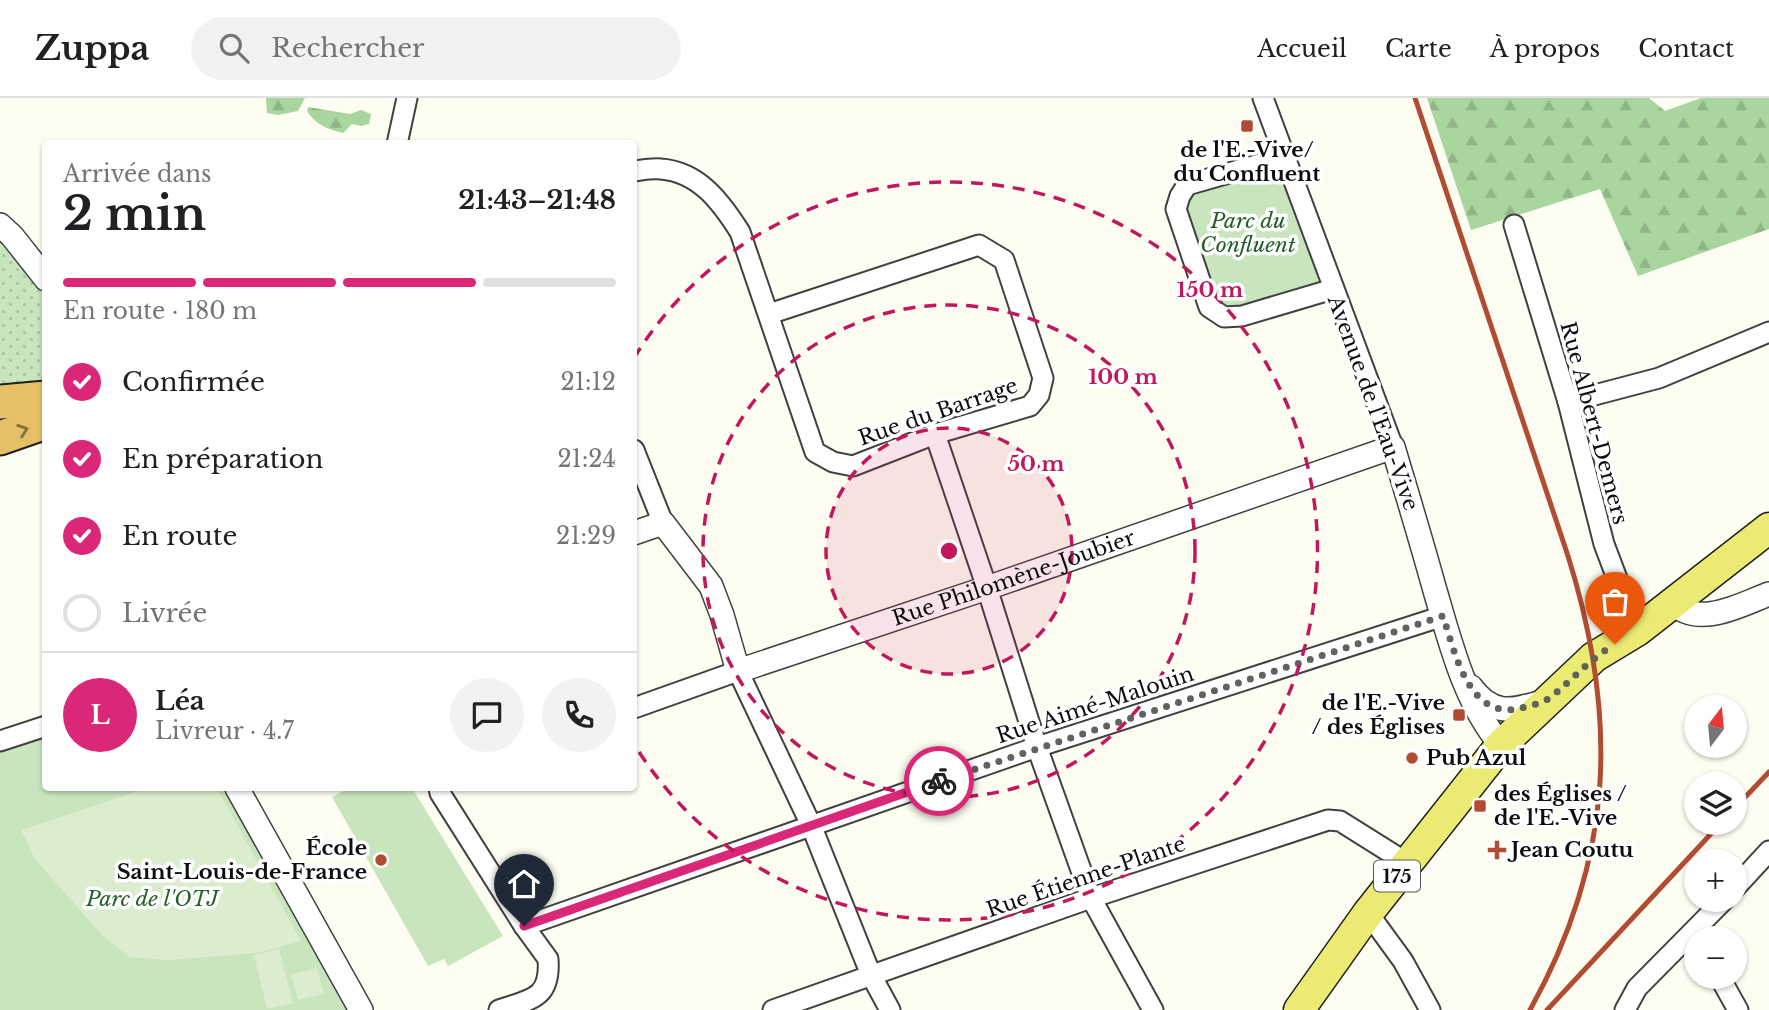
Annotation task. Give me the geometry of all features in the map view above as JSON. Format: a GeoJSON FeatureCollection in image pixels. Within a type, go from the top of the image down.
{"type":"FeatureCollection","features":[{"type":"Feature","properties":{"kind":"highway"},"geometry":{"type":"LineString","coordinates":[[0,402],[42,398]]}},
{"type":"Feature","properties":{"kind":"highway"},"geometry":{"type":"LineString","coordinates":[[0,438],[42,423]]}},
{"type":"Feature","properties":{"kind":"main road","name":"175"},"geometry":{"type":"LineString","coordinates":[[1298,1010],[1368,913],[1501,745],[1594,657],[1637,631],[1769,528]]}},
{"type":"Feature","properties":{"kind":"street"},"geometry":{"type":"LineString","coordinates":[[398,140],[407,98]]}},
{"type":"Feature","properties":{"kind":"street","name":"Avenue de l'Eau-Vive"},"geometry":{"type":"LineString","coordinates":[[1263,98],[1394,447],[1462,672],[1478,713],[1501,745]]}},
{"type":"Feature","properties":{"kind":"street"},"geometry":{"type":"LineString","coordinates":[[1285,156],[1187,185],[1180,196],[1176,209],[1209,307],[1224,317],[1242,316],[1333,289]]}},
{"type":"Feature","properties":{"kind":"street","name":"Rue du Barrage"},"geometry":{"type":"LineString","coordinates":[[637,171],[662,169],[696,179],[719,201],[740,232],[815,452],[833,462],[853,466],[935,434],[1030,406],[1040,395],[1043,378],[1004,260],[979,245],[769,313]]}},
{"type":"Feature","properties":{"kind":"street"},"geometry":{"type":"LineString","coordinates":[[0,225],[42,274]]}},
{"type":"Feature","properties":{"kind":"street","name":"Rue Albert-Demers"},"geometry":{"type":"LineString","coordinates":[[1514,225],[1568,402],[1604,544],[1637,631]]}},
{"type":"Feature","properties":{"kind":"street"},"geometry":{"type":"LineString","coordinates":[[1568,402],[1659,378],[1769,332]]}},
{"type":"Feature","properties":{"kind":"street"},"geometry":{"type":"LineString","coordinates":[[935,434],[1037,747],[1091,898],[1153,1010]]}},
{"type":"Feature","properties":{"kind":"street","name":"Rue Philomène-Joubier"},"geometry":{"type":"LineString","coordinates":[[637,707],[1394,447]]}},
{"type":"Feature","properties":{"kind":"street"},"geometry":{"type":"LineString","coordinates":[[637,458],[663,523],[710,586],[722,615],[738,671],[811,825],[872,975],[890,1010]]}},
{"type":"Feature","properties":{"kind":"street"},"geometry":{"type":"LineString","coordinates":[[637,532],[663,523]]}},
{"type":"Feature","properties":{"kind":"street"},"geometry":{"type":"LineString","coordinates":[[1672,603],[1681,611],[1698,615],[1720,612],[1769,594]]}},
{"type":"Feature","properties":{"kind":"street","name":"Rue Aimé-Malouin"},"geometry":{"type":"LineString","coordinates":[[524,926],[1037,747],[1443,616]]}},
{"type":"Feature","properties":{"kind":"street"},"geometry":{"type":"LineString","coordinates":[[1462,672],[1480,699],[1492,707],[1512,710],[1546,701]]}},
{"type":"Feature","properties":{"kind":"street"},"geometry":{"type":"LineString","coordinates":[[0,741],[42,727]]}},
{"type":"Feature","properties":{"kind":"street"},"geometry":{"type":"LineString","coordinates":[[239,791],[361,1010]]}},
{"type":"Feature","properties":{"kind":"street"},"geometry":{"type":"LineString","coordinates":[[440,791],[548,960],[550,976],[543,990],[533,998],[499,1010]]}},
{"type":"Feature","properties":{"kind":"street","name":"Rue Étienne-Plante"},"geometry":{"type":"LineString","coordinates":[[773,1010],[1091,898],[1328,820],[1340,821],[1407,863]]}},
{"type":"Feature","properties":{"kind":"street"},"geometry":{"type":"LineString","coordinates":[[1747,875],[1769,851]]}},
{"type":"Feature","properties":{"kind":"street"},"geometry":{"type":"LineString","coordinates":[[1703,926],[1714,912]]}},
{"type":"Feature","properties":{"kind":"street"},"geometry":{"type":"LineString","coordinates":[[1368,913],[1403,961],[1430,1010]]}},
{"type":"Feature","properties":{"kind":"street"},"geometry":{"type":"LineString","coordinates":[[1625,1010],[1637,988],[1684,946]]}},
{"type":"Feature","properties":{"kind":"street"},"geometry":{"type":"LineString","coordinates":[[1726,989],[1738,1010]]}},
{"type":"Feature","properties":{"kind":"green space"},"geometry":{"type":"Polygon","coordinates":[[[266,98],[305,98],[298,111],[278,115],[267,113],[266,98]]]}},
{"type":"Feature","properties":{"kind":"green space"},"geometry":{"type":"Polygon","coordinates":[[[1427,98],[1649,98],[1665,111],[1701,98],[1769,98],[1769,229],[1638,276],[1600,189],[1471,230],[1427,98]]]}},
{"type":"Feature","properties":{"kind":"green space"},"geometry":{"type":"Polygon","coordinates":[[[308,107],[350,114],[361,110],[371,114],[369,124],[352,124],[343,133],[318,123],[310,116],[308,107]]]}},
{"type":"Feature","properties":{"kind":"green space","name":"Parc du Confluent"},"geometry":{"type":"Polygon","coordinates":[[[1285,157],[1333,289],[1242,316],[1209,307],[1180,196],[1285,157]]]}},
{"type":"Feature","properties":{"kind":"green space"},"geometry":{"type":"Polygon","coordinates":[[[0,225],[42,281],[42,427],[0,440],[0,225]]]}},
{"type":"Feature","properties":{"kind":"green space","name":"Parc de l'OTJ"},"geometry":{"type":"Polygon","coordinates":[[[42,734],[42,791],[244,791],[368,1010],[0,1010],[0,747],[42,734]]]}},
{"type":"Feature","properties":{"kind":"green space"},"geometry":{"type":"Polygon","coordinates":[[[137,791],[219,791],[301,941],[262,952],[234,955],[168,960],[129,957],[102,935],[35,859],[21,830],[137,791]]]}},
{"type":"Feature","properties":{"kind":"green space"},"geometry":{"type":"Polygon","coordinates":[[[343,791],[414,791],[503,936],[448,966],[444,959],[428,966],[332,797],[343,791]]]}},
{"type":"Feature","properties":{"kind":"green space"},"geometry":{"type":"Polygon","coordinates":[[[279,949],[293,1003],[267,1009],[254,955],[279,949]]]}},
{"type":"Feature","properties":{"kind":"green space"},"geometry":{"type":"Polygon","coordinates":[[[317,968],[324,994],[298,1000],[291,974],[317,968]]]}},
{"type":"Feature","properties":{"kind":"railway"},"geometry":{"type":"LineString","coordinates":[[1415,98],[1568,556],[1584,616],[1595,674],[1601,731],[1600,788],[1592,843],[1579,898],[1558,954],[1530,1010]]}},
{"type":"Feature","properties":{"kind":"railway"},"geometry":{"type":"LineString","coordinates":[[1747,795],[1769,772]]}},
{"type":"Feature","properties":{"kind":"railway"},"geometry":{"type":"LineString","coordinates":[[1547,1010],[1710,835]]}},
{"type":"Feature","properties":{"kind":"way so far"},"geometry":{"type":"LineString","coordinates":[[939,781],[1443,616],[1462,672],[1480,699],[1492,707],[1512,710],[1546,701],[1594,657],[1615,644]]}},
{"type":"Feature","properties":{"kind":"place","name":"de l'E.-Vive/ du Confluent"},"geometry":{"type":"Point","coordinates":[1247,126]}},
{"type":"Feature","properties":{"kind":"place","name":"de l'E.-Vive / des Églises"},"geometry":{"type":"Point","coordinates":[1459,715]}},
{"type":"Feature","properties":{"kind":"place","name":"Pub Azul"},"geometry":{"type":"Point","coordinates":[1412,758]}},
{"type":"Feature","properties":{"kind":"place","name":"des Églises / de l'E.-Vive"},"geometry":{"type":"Point","coordinates":[1480,806]}},
{"type":"Feature","properties":{"kind":"place","name":"Jean Coutu"},"geometry":{"type":"Point","coordinates":[1497,850]}},
{"type":"Feature","properties":{"kind":"place","name":"École Saint-Louis-de-France"},"geometry":{"type":"Point","coordinates":[381,860]}},
{"type":"Feature","properties":{"kind":"route"},"geometry":{"type":"LineString","coordinates":[[524,926],[939,781]]}}]}
